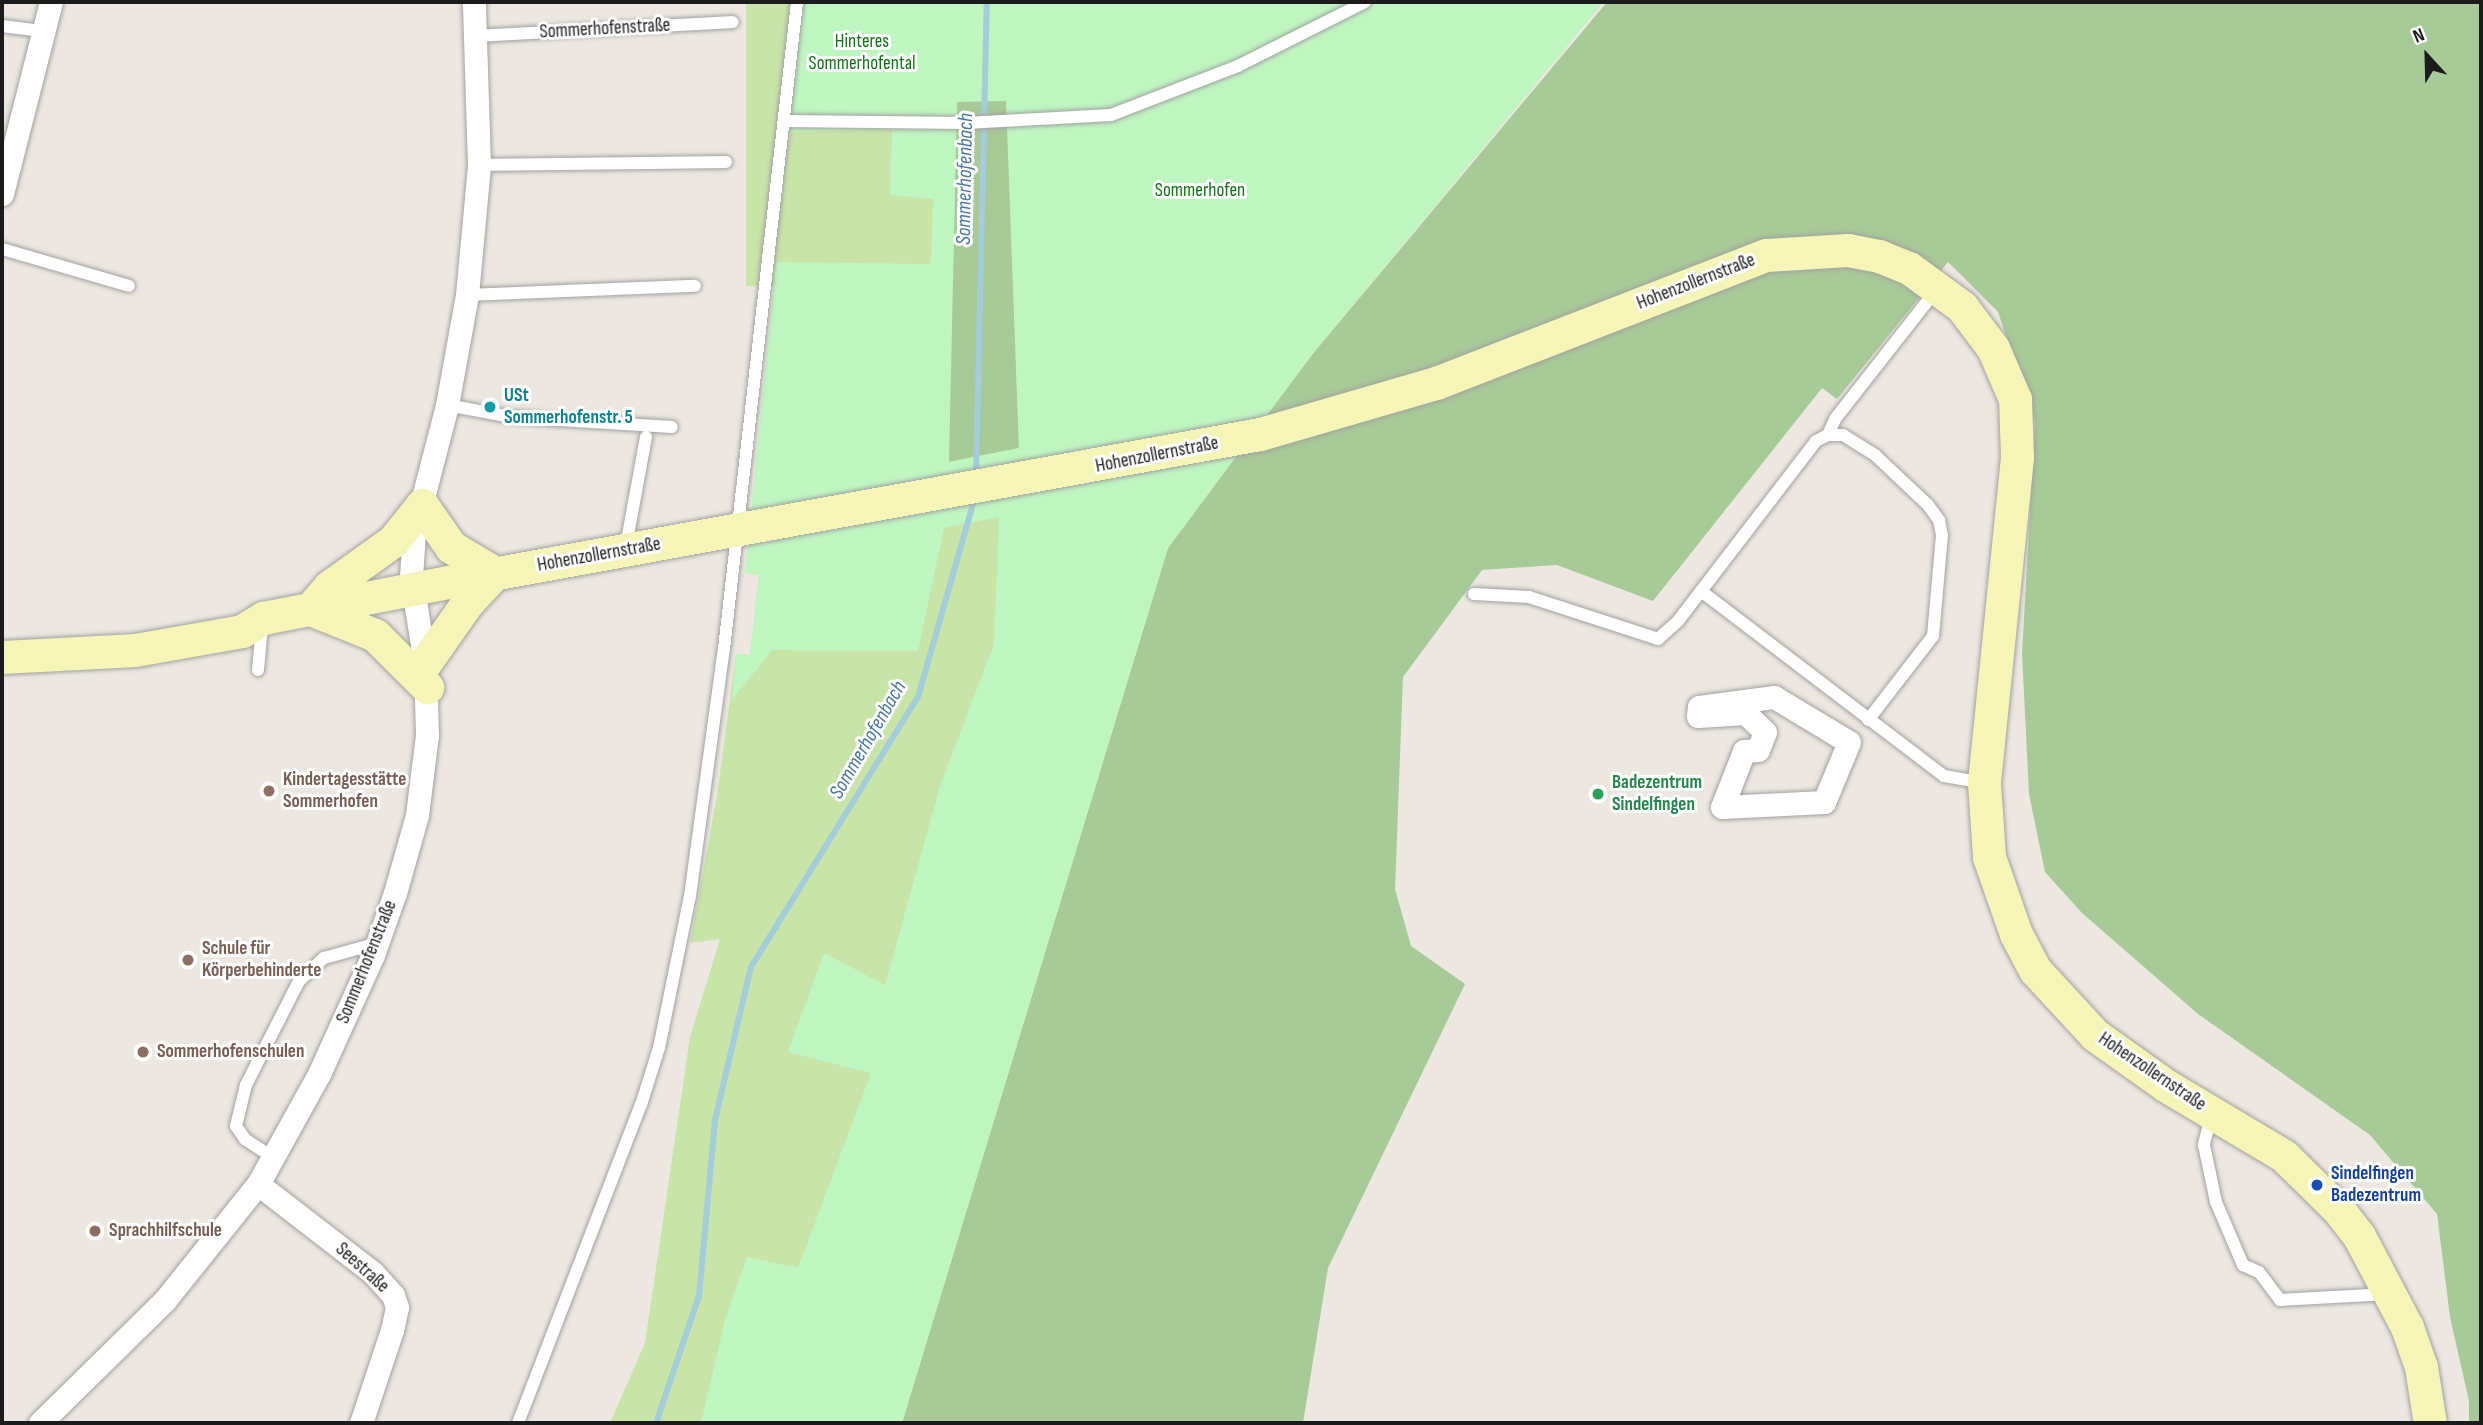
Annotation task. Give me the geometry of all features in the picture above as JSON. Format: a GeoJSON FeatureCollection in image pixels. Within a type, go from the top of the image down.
{"type":"FeatureCollection","features":[{"type":"Feature","properties":{"kind":"street"},"geometry":{"type":"LineString","coordinates":[[2,194],[51,2]]}},
{"type":"Feature","properties":{"kind":"street","name":"Sommerhofenstraße"},"geometry":{"type":"LineString","coordinates":[[40,1423],[165,1300],[258,1184],[319,1074],[375,944],[417,815],[428,735],[426,675],[413,589],[414,532],[447,405],[467,295],[479,165],[474,2]]}},
{"type":"Feature","properties":{"kind":"street","name":"Hohenzollernstraße"},"geometry":{"type":"LineString","coordinates":[[2,657],[106,648],[134,635],[243,610],[263,618],[495,573],[1220,443],[1344,412],[1509,357],[1766,255],[1848,250],[1909,268],[1962,307],[1993,348],[2011,387],[2018,417],[2004,620],[1984,783],[1989,857],[2007,914],[2035,970],[2063,1004],[2105,1043],[2284,1156],[2317,1185],[2358,1236],[2392,1293],[2421,1367],[2430,1423]]}},
{"type":"Feature","properties":{"kind":"street"},"geometry":{"type":"LineString","coordinates":[[422,505],[452,547],[495,573],[467,603],[426,675],[375,635],[310,609],[329,587],[393,541],[422,505]]}},
{"type":"Feature","properties":{"kind":"street"},"geometry":{"type":"LineString","coordinates":[[1774,697],[1849,742],[1824,802],[1722,807],[1744,751],[1758,750],[1765,732],[1745,713],[1698,716],[1699,708],[1774,697]]}},
{"type":"Feature","properties":{"kind":"street","name":"Seestraße"},"geometry":{"type":"LineString","coordinates":[[258,1184],[373,1273],[393,1295],[394,1322],[361,1423]]}},
{"type":"Feature","properties":{"kind":"lane"},"geometry":{"type":"LineString","coordinates":[[518,1423],[611,1194],[659,1048],[706,801],[797,2]]}},
{"type":"Feature","properties":{"kind":"lane"},"geometry":{"type":"LineString","coordinates":[[784,121],[966,123],[1111,115],[1238,66],[1365,2]]}},
{"type":"Feature","properties":{"kind":"lane","name":"Sommerhofenstraße"},"geometry":{"type":"LineString","coordinates":[[477,36],[733,22]]}},
{"type":"Feature","properties":{"kind":"lane"},"geometry":{"type":"LineString","coordinates":[[2,26],[42,31]]}},
{"type":"Feature","properties":{"kind":"lane"},"geometry":{"type":"LineString","coordinates":[[479,165],[726,162]]}},
{"type":"Feature","properties":{"kind":"lane"},"geometry":{"type":"LineString","coordinates":[[2,249],[129,286]]}},
{"type":"Feature","properties":{"kind":"lane"},"geometry":{"type":"LineString","coordinates":[[467,295],[695,286]]}},
{"type":"Feature","properties":{"kind":"lane"},"geometry":{"type":"LineString","coordinates":[[1828,435],[1835,419],[1938,287]]}},
{"type":"Feature","properties":{"kind":"lane"},"geometry":{"type":"LineString","coordinates":[[447,405],[512,417],[672,427]]}},
{"type":"Feature","properties":{"kind":"lane"},"geometry":{"type":"LineString","coordinates":[[1474,594],[1529,597],[1658,639],[1701,590],[1816,441],[1828,435],[1843,435],[1875,455],[1928,505],[1938,520],[1942,535],[1933,636],[1868,720]]}},
{"type":"Feature","properties":{"kind":"lane"},"geometry":{"type":"LineString","coordinates":[[626,550],[646,437]]}},
{"type":"Feature","properties":{"kind":"lane"},"geometry":{"type":"LineString","coordinates":[[1701,590],[1944,776],[1984,783]]}},
{"type":"Feature","properties":{"kind":"lane"},"geometry":{"type":"LineString","coordinates":[[258,670],[263,618]]}},
{"type":"Feature","properties":{"kind":"lane"},"geometry":{"type":"LineString","coordinates":[[274,1158],[245,1139],[236,1126],[246,1086],[299,981],[324,958],[375,944]]}},
{"type":"Feature","properties":{"kind":"lane"},"geometry":{"type":"LineString","coordinates":[[2213,1112],[2204,1145],[2217,1202],[2243,1265],[2259,1272],[2280,1300],[2370,1298],[2392,1293]]}},
{"type":"Feature","properties":{"kind":"green space"},"geometry":{"type":"Polygon","coordinates":[[[746,2],[789,2],[789,286],[746,286],[746,2]]]}},
{"type":"Feature","properties":{"kind":"green space","name":"Sommerhofen"},"geometry":{"type":"Polygon","coordinates":[[[804,2],[957,98],[949,462],[1006,84],[1118,2],[1127,6],[1127,2],[1603,2],[1311,356],[1168,548],[902,1423],[610,1423],[645,1343],[690,1037],[720,939],[690,943],[717,796],[736,654],[750,655],[759,575],[745,573],[804,2]]]}},
{"type":"Feature","properties":{"kind":"green space","name":"Sommerhofen"},"geometry":{"type":"Polygon","coordinates":[[[804,2],[1125,2],[1126,6],[1127,2],[1603,2],[1311,356],[1168,548],[902,1423],[701,1423],[725,1320],[747,1257],[798,1268],[871,1073],[788,1052],[824,953],[885,985],[940,786],[994,644],[999,517],[944,528],[918,651],[772,650],[732,700],[736,654],[750,655],[759,575],[745,573],[776,262],[931,264],[933,199],[890,195],[892,130],[788,132],[804,2]],[[1006,101],[957,102],[949,462],[1019,448],[1006,101]]]}},
{"type":"Feature","properties":{"kind":"green space"},"geometry":{"type":"Polygon","coordinates":[[[1607,2],[2481,2],[2481,1423],[2469,1423],[2469,1401],[2450,1317],[2437,1214],[2370,1135],[2198,1014],[2082,913],[2045,872],[2029,794],[2022,654],[2035,422],[1998,312],[1948,262],[1837,399],[1822,388],[1653,601],[1557,565],[1482,570],[1403,677],[1395,889],[1411,946],[1465,984],[1328,1268],[1303,1423],[902,1423],[1168,548],[1311,356],[1607,2]]]}},
{"type":"Feature","properties":{"kind":"green space"},"geometry":{"type":"Polygon","coordinates":[[[1006,84],[1019,448],[948,462],[957,98],[1006,84]]]}},
{"type":"Feature","properties":{"kind":"waterway","name":"Sommerhofenbach"},"geometry":{"type":"LineString","coordinates":[[976,476],[987,2]]}},
{"type":"Feature","properties":{"kind":"waterway","name":"Sommerhofenbach"},"geometry":{"type":"LineString","coordinates":[[656,1423],[699,1296],[715,1120],[751,967],[918,697],[975,497]]}},
{"type":"Feature","properties":{"kind":"place","name":"USt Sommerhofenstr. 5"},"geometry":{"type":"Point","coordinates":[490,407]}},
{"type":"Feature","properties":{"kind":"place","name":"Kindertagesstätte Sommerhofen"},"geometry":{"type":"Point","coordinates":[269,791]}},
{"type":"Feature","properties":{"kind":"place","name":"Badezentrum Sindelfingen"},"geometry":{"type":"Point","coordinates":[1598,794]}},
{"type":"Feature","properties":{"kind":"place","name":"Schule für Körperbehinderte"},"geometry":{"type":"Point","coordinates":[188,960]}},
{"type":"Feature","properties":{"kind":"place","name":"Sommerhofenschulen"},"geometry":{"type":"Point","coordinates":[143,1052]}},
{"type":"Feature","properties":{"kind":"place","name":"Sindelfingen Badezentrum"},"geometry":{"type":"Point","coordinates":[2317,1185]}},
{"type":"Feature","properties":{"kind":"place","name":"Sprachhilfschule"},"geometry":{"type":"Point","coordinates":[95,1231]}},
{"type":"Feature","properties":{"kind":"park label","name":"Hinteres Sommerhofental"},"geometry":{"type":"Point","coordinates":[862,53]}}]}
